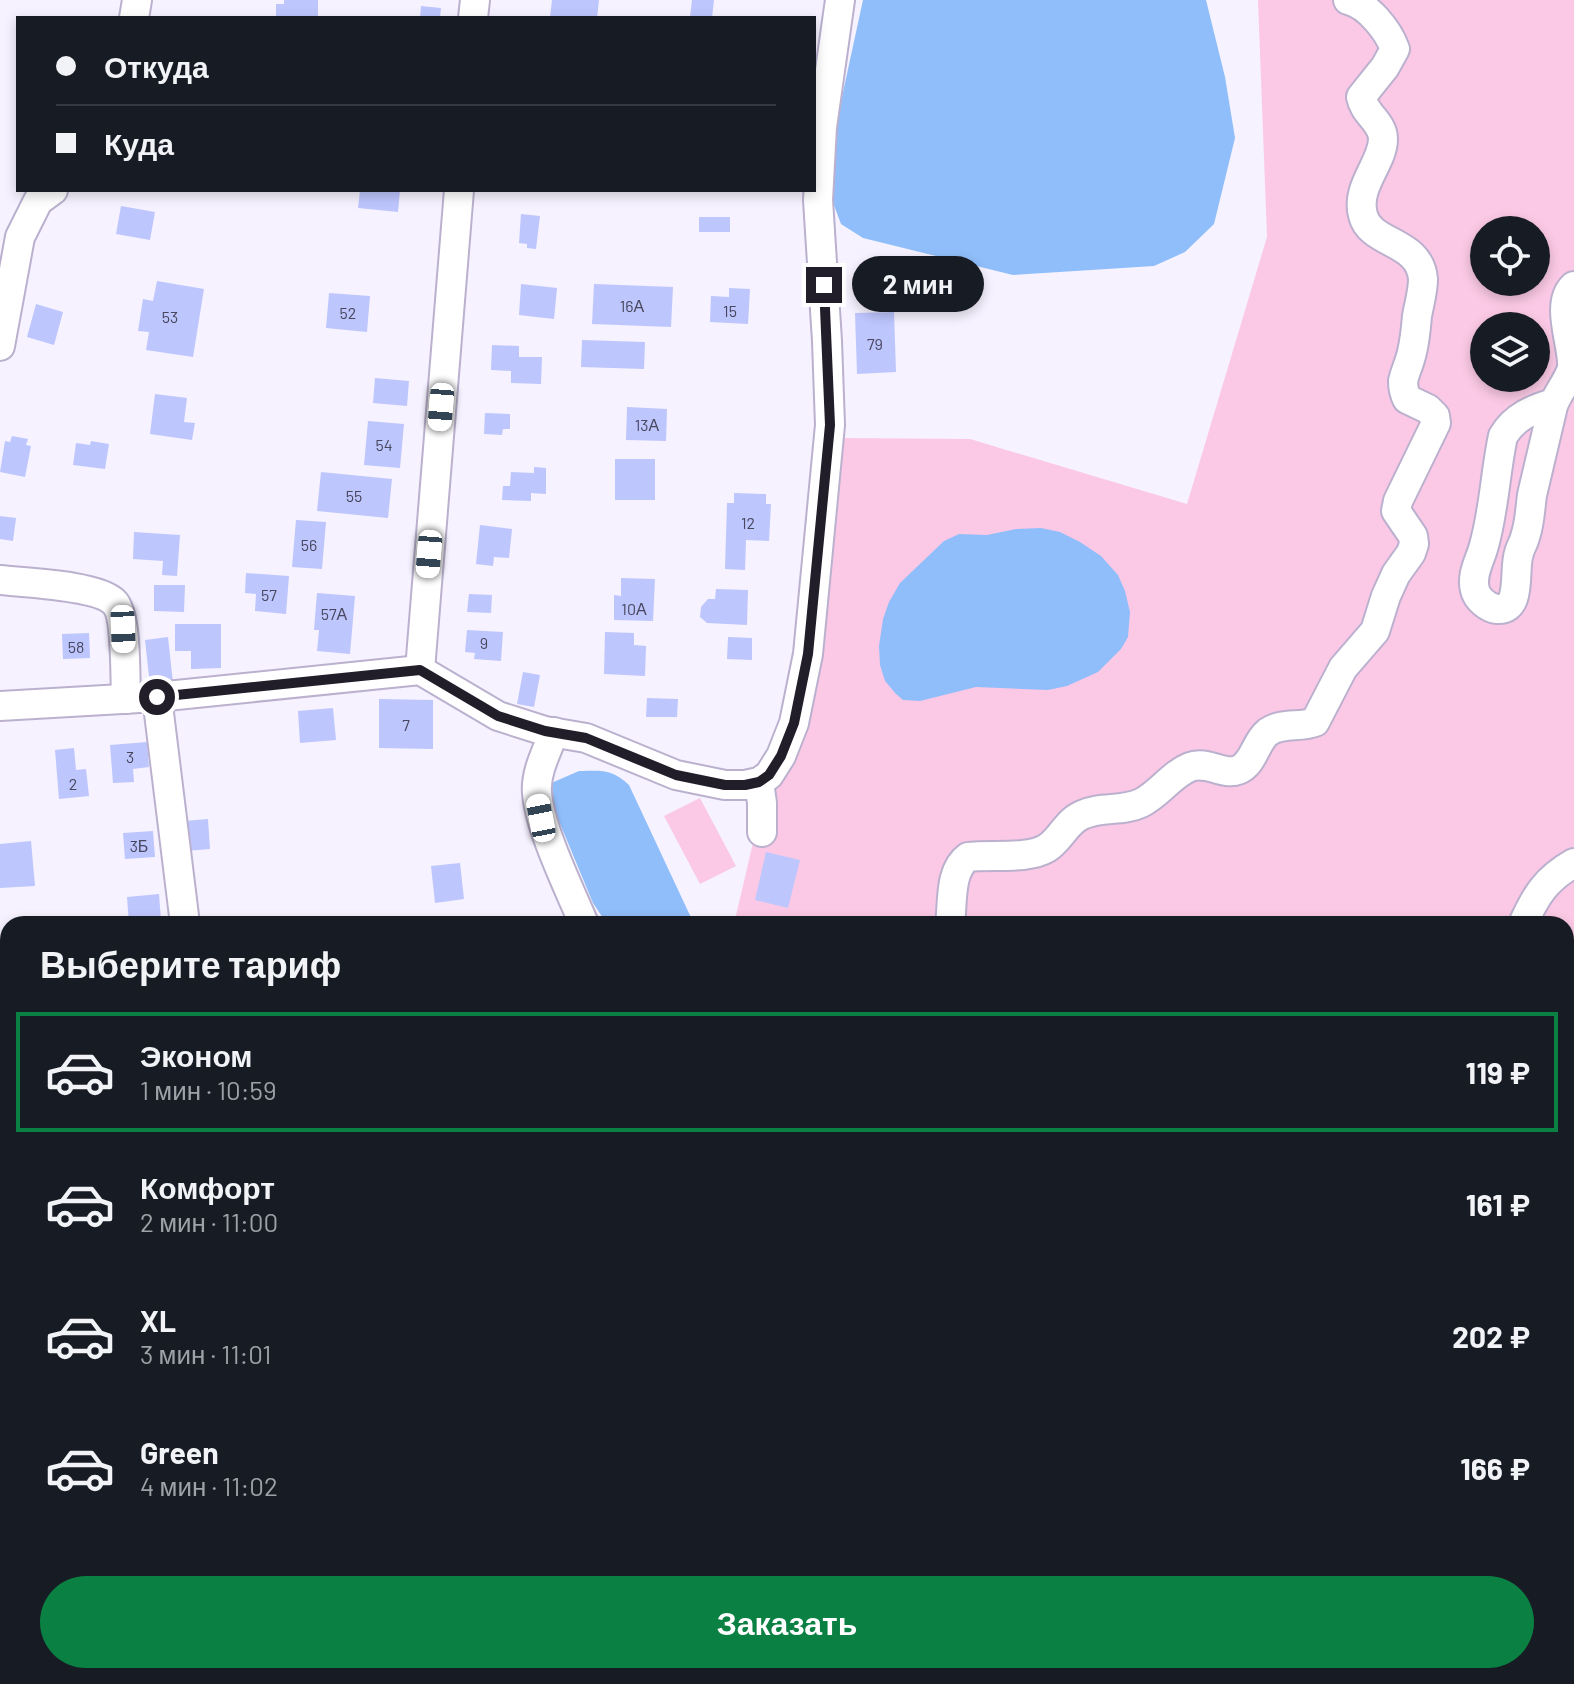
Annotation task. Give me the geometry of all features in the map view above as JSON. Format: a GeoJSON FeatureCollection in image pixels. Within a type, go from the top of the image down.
{"type":"FeatureCollection","features":[{"type":"Feature","properties":{"kind":"street"},"geometry":{"type":"LineString","coordinates":[[0,706],[157,697],[420,670],[498,716],[586,738],[676,775],[725,785],[745,785],[759,782],[769,775],[781,756],[794,723],[808,654],[830,425],[818,200],[821,142],[840,0]]}},
{"type":"Feature","properties":{"kind":"street"},"geometry":{"type":"LineString","coordinates":[[951,916],[956,873],[968,857],[1032,853],[1044,849],[1057,840],[1072,820],[1081,815],[1131,807],[1155,794],[1188,768],[1199,764],[1232,771],[1240,769],[1247,764],[1266,733],[1286,725],[1315,722],[1343,668],[1375,631],[1396,574],[1411,553],[1413,536],[1396,511],[1436,423],[1435,416],[1428,409],[1407,399],[1403,383],[1416,335],[1423,279],[1410,253],[1368,226],[1363,215],[1365,187],[1378,158],[1383,137],[1382,130],[1365,110],[1361,97],[1395,49],[1391,39],[1366,9],[1348,0]]}},
{"type":"Feature","properties":{"kind":"street"},"geometry":{"type":"LineString","coordinates":[[0,346],[20,237],[38,201],[50,192]]}},
{"type":"Feature","properties":{"kind":"street"},"geometry":{"type":"LineString","coordinates":[[420,670],[459,192]]}},
{"type":"Feature","properties":{"kind":"street"},"geometry":{"type":"LineString","coordinates":[[1554,403],[1525,414],[1509,426],[1503,436],[1488,531],[1474,575],[1474,589],[1479,598],[1497,609],[1512,603],[1518,555],[1526,536],[1530,505],[1554,403],[1574,365],[1567,299],[1574,286]]}},
{"type":"Feature","properties":{"kind":"street"},"geometry":{"type":"LineString","coordinates":[[0,580],[85,590],[102,594],[116,602],[123,629],[126,699]]}},
{"type":"Feature","properties":{"kind":"street"},"geometry":{"type":"LineString","coordinates":[[157,697],[184,916]]}},
{"type":"Feature","properties":{"kind":"street"},"geometry":{"type":"LineString","coordinates":[[554,732],[542,761],[536,790],[541,818],[581,916]]}},
{"type":"Feature","properties":{"kind":"street"},"geometry":{"type":"LineString","coordinates":[[759,782],[762,832]]}},
{"type":"Feature","properties":{"kind":"street"},"geometry":{"type":"LineString","coordinates":[[1527,916],[1540,891],[1566,878]]}},
{"type":"Feature","properties":{"kind":"shaded area"},"geometry":{"type":"Polygon","coordinates":[[[1258,0],[1574,0],[1574,916],[736,916],[756,830],[803,723],[839,438],[970,439],[1187,504],[1267,237],[1258,0]]]}},
{"type":"Feature","properties":{"kind":"shaded area"},"geometry":{"type":"Polygon","coordinates":[[[700,798],[736,866],[700,884],[664,816],[700,798]]]}},
{"type":"Feature","properties":{"kind":"water"},"geometry":{"type":"Polygon","coordinates":[[[863,0],[1206,0],[1225,77],[1235,138],[1214,224],[1185,252],[1154,266],[1013,275],[863,238],[841,224],[832,200],[837,120],[863,0]]]}},
{"type":"Feature","properties":{"kind":"water"},"geometry":{"type":"Polygon","coordinates":[[[1041,528],[1060,532],[1080,542],[1101,556],[1118,575],[1130,612],[1128,637],[1121,649],[1098,672],[1067,686],[1048,690],[976,687],[920,701],[903,700],[885,681],[879,646],[883,619],[900,583],[944,541],[959,534],[987,535],[1041,528]]]}},
{"type":"Feature","properties":{"kind":"water"},"geometry":{"type":"Polygon","coordinates":[[[579,771],[600,771],[611,773],[629,785],[690,916],[602,916],[593,903],[551,802],[549,784],[579,771]]]}},
{"type":"Feature","properties":{"kind":"building"},"geometry":{"type":"Polygon","coordinates":[[[284,0],[318,0],[318,16],[276,16],[276,4],[284,4],[284,0]]]}},
{"type":"Feature","properties":{"kind":"building"},"geometry":{"type":"Polygon","coordinates":[[[552,0],[599,0],[597,16],[550,16],[552,0]]]}},
{"type":"Feature","properties":{"kind":"building"},"geometry":{"type":"Polygon","coordinates":[[[692,0],[714,0],[712,16],[690,16],[692,0]]]}},
{"type":"Feature","properties":{"kind":"building"},"geometry":{"type":"Polygon","coordinates":[[[421,6],[441,8],[440,16],[420,16],[421,6]]]}},
{"type":"Feature","properties":{"kind":"building"},"geometry":{"type":"Polygon","coordinates":[[[360,192],[400,192],[398,212],[358,208],[360,192]]]}},
{"type":"Feature","properties":{"kind":"building"},"geometry":{"type":"Polygon","coordinates":[[[121,206],[155,212],[150,240],[116,234],[121,206]]]}},
{"type":"Feature","properties":{"kind":"building"},"geometry":{"type":"Polygon","coordinates":[[[521,214],[540,216],[536,249],[519,243],[521,214]]]}},
{"type":"Feature","properties":{"kind":"building"},"geometry":{"type":"Polygon","coordinates":[[[699,217],[730,217],[730,232],[699,232],[699,217]]]}},
{"type":"Feature","properties":{"kind":"building"},"geometry":{"type":"Polygon","coordinates":[[[157,281],[204,289],[193,357],[146,350],[149,332],[138,331],[143,299],[153,301],[157,281]]]}},
{"type":"Feature","properties":{"kind":"building"},"geometry":{"type":"Polygon","coordinates":[[[521,284],[557,288],[554,319],[519,315],[521,284]]]}},
{"type":"Feature","properties":{"kind":"building"},"geometry":{"type":"Polygon","coordinates":[[[594,284],[673,287],[671,327],[592,324],[594,284]]]}},
{"type":"Feature","properties":{"kind":"building"},"geometry":{"type":"Polygon","coordinates":[[[729,288],[750,289],[748,324],[710,322],[711,296],[729,297],[729,288]]]}},
{"type":"Feature","properties":{"kind":"building"},"geometry":{"type":"Polygon","coordinates":[[[329,293],[370,296],[367,332],[326,328],[329,293]]]}},
{"type":"Feature","properties":{"kind":"building"},"geometry":{"type":"Polygon","coordinates":[[[36,304],[63,312],[54,345],[27,337],[36,304]]]}},
{"type":"Feature","properties":{"kind":"building"},"geometry":{"type":"Polygon","coordinates":[[[894,312],[896,372],[857,374],[855,313],[894,312]]]}},
{"type":"Feature","properties":{"kind":"building"},"geometry":{"type":"Polygon","coordinates":[[[582,340],[645,342],[644,369],[581,367],[582,340]]]}},
{"type":"Feature","properties":{"kind":"building"},"geometry":{"type":"Polygon","coordinates":[[[492,345],[519,346],[519,357],[542,357],[541,384],[511,383],[511,371],[491,370],[492,345]]]}},
{"type":"Feature","properties":{"kind":"building"},"geometry":{"type":"Polygon","coordinates":[[[375,378],[409,381],[407,406],[373,403],[375,378]]]}},
{"type":"Feature","properties":{"kind":"building"},"geometry":{"type":"Polygon","coordinates":[[[155,394],[187,398],[184,422],[195,423],[192,440],[150,434],[155,394]]]}},
{"type":"Feature","properties":{"kind":"building"},"geometry":{"type":"Polygon","coordinates":[[[627,407],[667,409],[666,441],[626,440],[627,407]]]}},
{"type":"Feature","properties":{"kind":"building"},"geometry":{"type":"Polygon","coordinates":[[[485,413],[510,414],[510,429],[503,429],[502,435],[484,434],[485,413]]]}},
{"type":"Feature","properties":{"kind":"building"},"geometry":{"type":"Polygon","coordinates":[[[368,421],[404,424],[400,468],[364,465],[368,421]]]}},
{"type":"Feature","properties":{"kind":"building"},"geometry":{"type":"Polygon","coordinates":[[[12,436],[28,439],[26,445],[31,446],[25,477],[0,472],[5,441],[10,442],[12,436]]]}},
{"type":"Feature","properties":{"kind":"building"},"geometry":{"type":"Polygon","coordinates":[[[91,441],[109,444],[105,469],[73,465],[76,443],[90,445],[91,441]]]}},
{"type":"Feature","properties":{"kind":"building"},"geometry":{"type":"Polygon","coordinates":[[[615,459],[655,459],[655,500],[615,500],[615,459]]]}},
{"type":"Feature","properties":{"kind":"building"},"geometry":{"type":"Polygon","coordinates":[[[534,467],[546,468],[546,494],[531,493],[531,501],[502,500],[503,486],[510,486],[511,472],[534,473],[534,467]]]}},
{"type":"Feature","properties":{"kind":"building"},"geometry":{"type":"Polygon","coordinates":[[[321,472],[392,479],[388,518],[317,511],[321,472]]]}},
{"type":"Feature","properties":{"kind":"building"},"geometry":{"type":"Polygon","coordinates":[[[734,493],[766,494],[766,504],[771,504],[769,541],[746,540],[745,570],[725,569],[727,503],[734,503],[734,493]]]}},
{"type":"Feature","properties":{"kind":"building"},"geometry":{"type":"Polygon","coordinates":[[[0,516],[16,518],[13,541],[0,539],[0,516]]]}},
{"type":"Feature","properties":{"kind":"building"},"geometry":{"type":"Polygon","coordinates":[[[296,520],[326,522],[322,569],[292,567],[296,520]]]}},
{"type":"Feature","properties":{"kind":"building"},"geometry":{"type":"Polygon","coordinates":[[[480,525],[512,529],[509,558],[494,557],[493,566],[476,564],[480,525]]]}},
{"type":"Feature","properties":{"kind":"building"},"geometry":{"type":"Polygon","coordinates":[[[134,532],[180,535],[177,576],[162,575],[163,561],[133,559],[134,532]]]}},
{"type":"Feature","properties":{"kind":"building"},"geometry":{"type":"Polygon","coordinates":[[[246,573],[289,576],[286,614],[255,611],[256,594],[245,593],[246,573]]]}},
{"type":"Feature","properties":{"kind":"building"},"geometry":{"type":"Polygon","coordinates":[[[621,578],[655,579],[653,621],[614,620],[614,595],[621,596],[621,578]]]}},
{"type":"Feature","properties":{"kind":"building"},"geometry":{"type":"Polygon","coordinates":[[[154,585],[185,585],[184,612],[154,611],[154,585]]]}},
{"type":"Feature","properties":{"kind":"building"},"geometry":{"type":"Polygon","coordinates":[[[716,589],[748,590],[747,625],[707,623],[700,617],[701,607],[708,599],[715,599],[716,589]]]}},
{"type":"Feature","properties":{"kind":"building"},"geometry":{"type":"Polygon","coordinates":[[[317,593],[355,596],[350,654],[317,651],[319,630],[314,630],[317,593]]]}},
{"type":"Feature","properties":{"kind":"building"},"geometry":{"type":"Polygon","coordinates":[[[469,594],[492,595],[491,613],[467,612],[469,594]]]}},
{"type":"Feature","properties":{"kind":"building"},"geometry":{"type":"Polygon","coordinates":[[[175,624],[221,624],[221,668],[191,669],[191,651],[175,651],[175,624]]]}},
{"type":"Feature","properties":{"kind":"building"},"geometry":{"type":"Polygon","coordinates":[[[467,630],[503,632],[501,661],[474,659],[475,653],[465,652],[467,630]]]}},
{"type":"Feature","properties":{"kind":"building"},"geometry":{"type":"Polygon","coordinates":[[[605,632],[634,633],[634,645],[646,646],[645,676],[604,674],[605,632]]]}},
{"type":"Feature","properties":{"kind":"building"},"geometry":{"type":"Polygon","coordinates":[[[89,633],[90,658],[63,659],[62,634],[89,633]]]}},
{"type":"Feature","properties":{"kind":"building"},"geometry":{"type":"Polygon","coordinates":[[[168,637],[173,683],[150,685],[145,640],[168,637]]]}},
{"type":"Feature","properties":{"kind":"building"},"geometry":{"type":"Polygon","coordinates":[[[728,637],[752,638],[752,660],[727,659],[728,637]]]}},
{"type":"Feature","properties":{"kind":"building"},"geometry":{"type":"Polygon","coordinates":[[[523,672],[540,675],[534,707],[517,704],[523,672]]]}},
{"type":"Feature","properties":{"kind":"building"},"geometry":{"type":"Polygon","coordinates":[[[647,698],[678,699],[677,717],[646,717],[647,698]]]}},
{"type":"Feature","properties":{"kind":"building"},"geometry":{"type":"Polygon","coordinates":[[[379,699],[433,700],[433,749],[379,748],[379,699]]]}},
{"type":"Feature","properties":{"kind":"building"},"geometry":{"type":"Polygon","coordinates":[[[333,708],[336,740],[300,743],[298,711],[333,708]]]}},
{"type":"Feature","properties":{"kind":"building"},"geometry":{"type":"Polygon","coordinates":[[[147,742],[149,767],[133,769],[134,782],[113,783],[110,745],[147,742]]]}},
{"type":"Feature","properties":{"kind":"building"},"geometry":{"type":"Polygon","coordinates":[[[74,748],[76,770],[86,769],[89,796],[59,799],[55,750],[74,748]]]}},
{"type":"Feature","properties":{"kind":"building"},"geometry":{"type":"Polygon","coordinates":[[[208,819],[210,849],[186,851],[184,821],[208,819]]]}},
{"type":"Feature","properties":{"kind":"building"},"geometry":{"type":"Polygon","coordinates":[[[153,831],[155,857],[125,859],[123,833],[153,831]]]}},
{"type":"Feature","properties":{"kind":"building"},"geometry":{"type":"Polygon","coordinates":[[[31,841],[35,886],[0,888],[0,844],[31,841]]]}},
{"type":"Feature","properties":{"kind":"building"},"geometry":{"type":"Polygon","coordinates":[[[766,852],[800,860],[788,908],[755,900],[766,852]]]}},
{"type":"Feature","properties":{"kind":"building"},"geometry":{"type":"Polygon","coordinates":[[[460,863],[464,899],[435,903],[431,866],[460,863]]]}},
{"type":"Feature","properties":{"kind":"building"},"geometry":{"type":"Polygon","coordinates":[[[159,894],[161,916],[128,916],[127,897],[159,894]]]}},
{"type":"Feature","properties":{"kind":"route"},"geometry":{"type":"LineString","coordinates":[[157,697],[420,670],[498,716],[545,731],[586,738],[676,775],[725,785],[759,782],[769,775],[781,756],[794,723],[808,654],[830,425],[824,285]]}}]}
